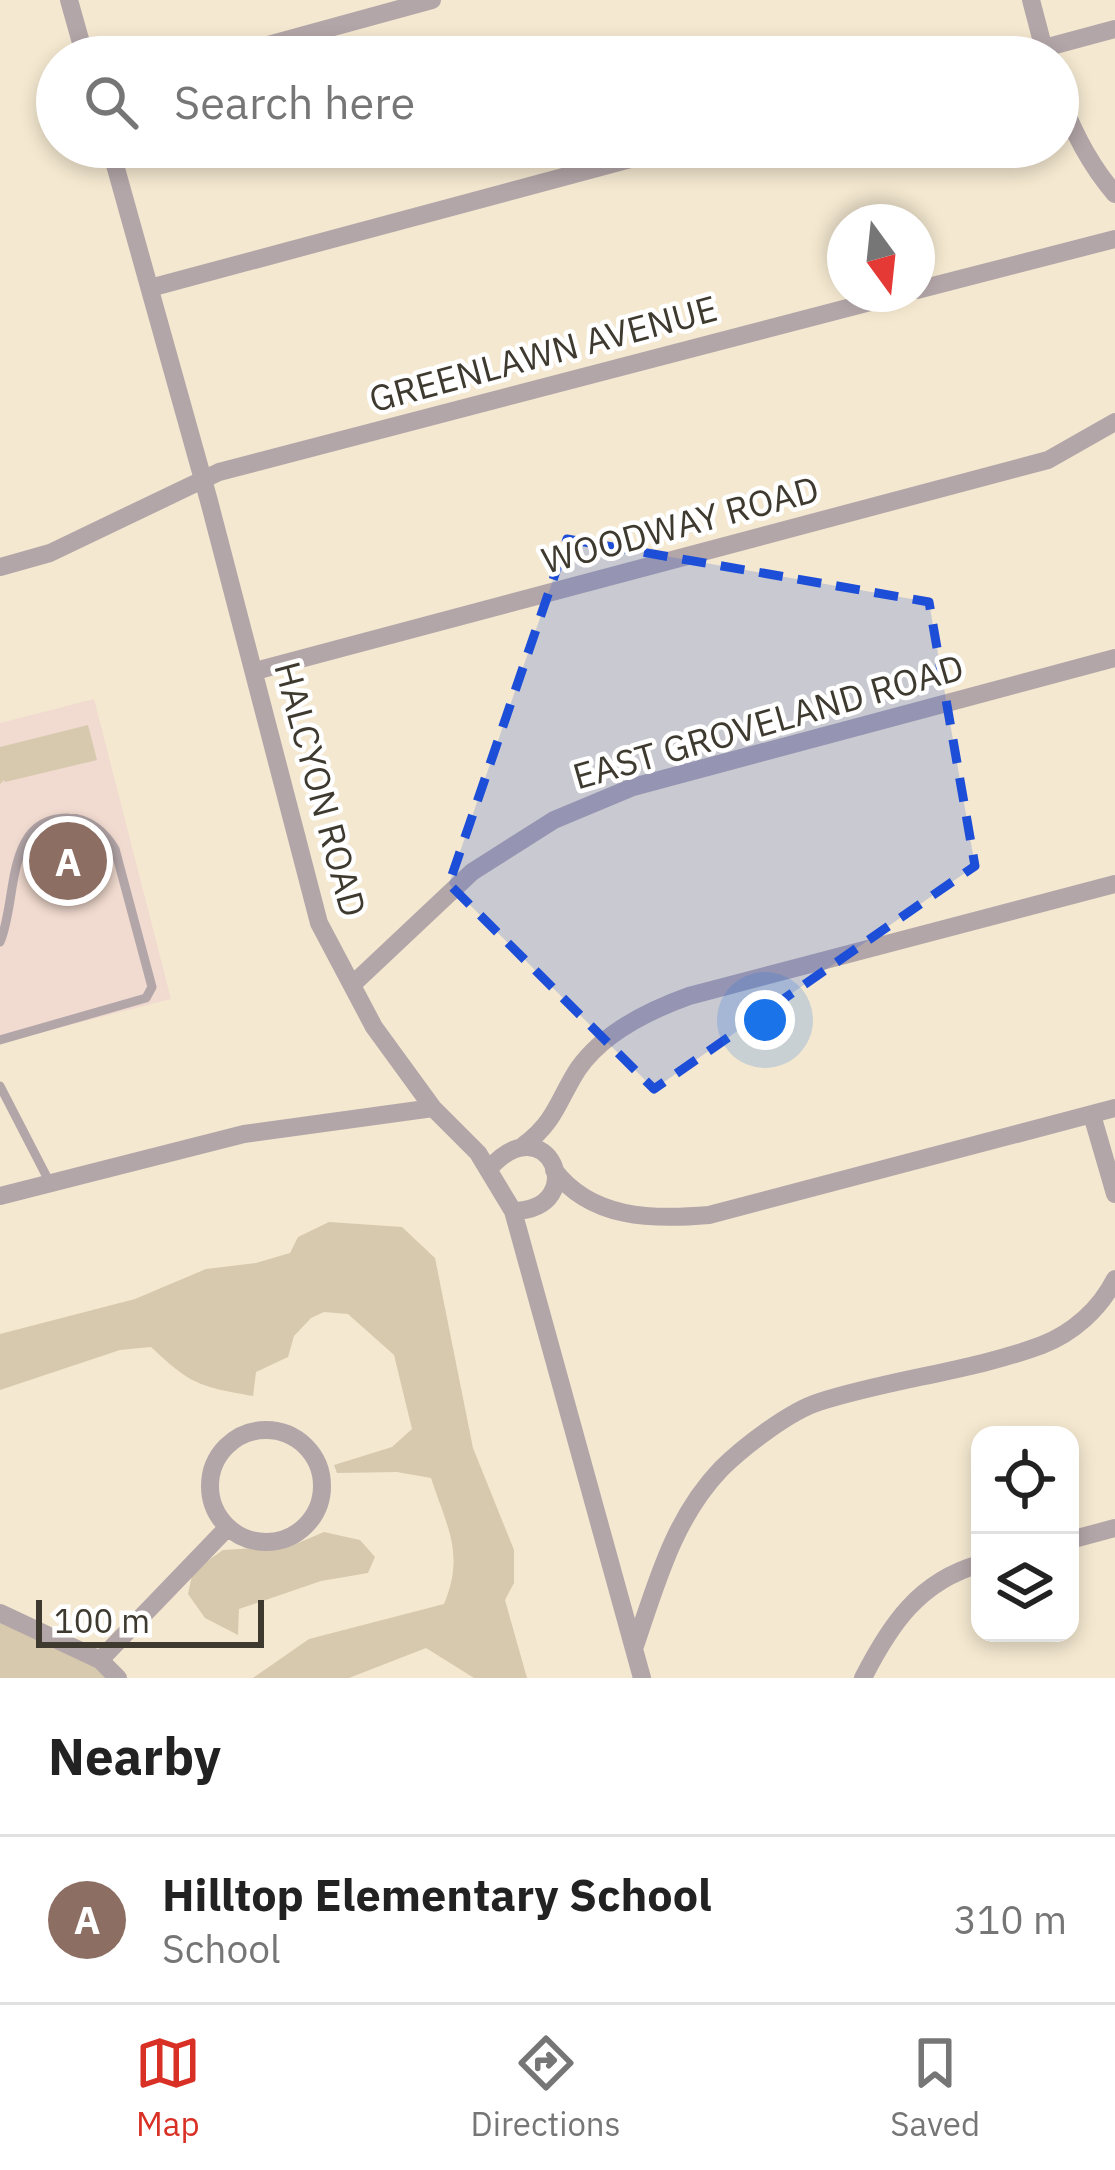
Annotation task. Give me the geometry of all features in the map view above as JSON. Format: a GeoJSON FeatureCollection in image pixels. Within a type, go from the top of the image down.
{"type":"FeatureCollection","features":[{"type":"Feature","properties":{"kind":"street"},"geometry":{"type":"LineString","coordinates":[[69,0],[79,36]]}},
{"type":"Feature","properties":{"kind":"street"},"geometry":{"type":"LineString","coordinates":[[301,36],[432,0]]}},
{"type":"Feature","properties":{"kind":"street"},"geometry":{"type":"LineString","coordinates":[[1031,0],[1041,36]]}},
{"type":"Feature","properties":{"kind":"street"},"geometry":{"type":"LineString","coordinates":[[1079,41],[1115,29]]}},
{"type":"Feature","properties":{"kind":"street"},"geometry":{"type":"LineString","coordinates":[[1079,140],[1115,194]]}},
{"type":"Feature","properties":{"kind":"street","name":"HALCYON ROAD"},"geometry":{"type":"LineString","coordinates":[[116,168],[255,671],[319,923],[374,1028],[433,1108],[478,1153],[513,1210],[642,1678]]}},
{"type":"Feature","properties":{"kind":"street"},"geometry":{"type":"LineString","coordinates":[[150,288],[597,168]]}},
{"type":"Feature","properties":{"kind":"street"},"geometry":{"type":"LineString","coordinates":[[935,285],[1115,239]]}},
{"type":"Feature","properties":{"kind":"street","name":"GREENLAWN AVENUE"},"geometry":{"type":"LineString","coordinates":[[0,566],[50,553],[219,472],[832,312]]}},
{"type":"Feature","properties":{"kind":"street","name":"WOODWAY ROAD"},"geometry":{"type":"LineString","coordinates":[[255,671],[1048,460],[1115,422]]}},
{"type":"Feature","properties":{"kind":"street","name":"EAST GROVELAND ROAD"},"geometry":{"type":"LineString","coordinates":[[353,985],[472,872],[554,820],[633,787],[1115,658]]}},
{"type":"Feature","properties":{"kind":"street"},"geometry":{"type":"LineString","coordinates":[[524,1145],[550,1124],[579,1067],[613,1035],[657,1008],[1115,884]]}},
{"type":"Feature","properties":{"kind":"street"},"geometry":{"type":"LineString","coordinates":[[0,1196],[244,1134],[433,1108]]}},
{"type":"Feature","properties":{"kind":"street"},"geometry":{"type":"LineString","coordinates":[[513,1210],[576,1197],[630,1215],[670,1219],[710,1215],[1115,1108]]}},
{"type":"Feature","properties":{"kind":"street"},"geometry":{"type":"LineString","coordinates":[[1092,1115],[1115,1193]]}},
{"type":"Feature","properties":{"kind":"street"},"geometry":{"type":"LineString","coordinates":[[540,1207],[554,1191],[550,1124]]}},
{"type":"Feature","properties":{"kind":"street"},"geometry":{"type":"LineString","coordinates":[[488,1170],[513,1147],[535,1147],[576,1197]]}},
{"type":"Feature","properties":{"kind":"street"},"geometry":{"type":"LineString","coordinates":[[634,1649],[670,1542],[695,1500],[723,1467],[764,1435],[814,1403],[1044,1345],[1084,1320],[1115,1279]]}},
{"type":"Feature","properties":{"kind":"street"},"geometry":{"type":"LineString","coordinates":[[261,1430],[288,1434],[302,1442],[321,1474],[322,1490],[309,1523],[280,1540],[262,1542],[227,1527],[214,1505],[210,1481],[224,1450],[240,1436],[261,1430]]}},
{"type":"Feature","properties":{"kind":"street"},"geometry":{"type":"LineString","coordinates":[[100,1660],[227,1527]]}},
{"type":"Feature","properties":{"kind":"street"},"geometry":{"type":"LineString","coordinates":[[1079,1538],[1115,1528]]}},
{"type":"Feature","properties":{"kind":"street"},"geometry":{"type":"LineString","coordinates":[[863,1678],[886,1633],[921,1591],[971,1568]]}},
{"type":"Feature","properties":{"kind":"street"},"geometry":{"type":"LineString","coordinates":[[0,1612],[100,1660],[118,1678]]}},
{"type":"Feature","properties":{"kind":"lane"},"geometry":{"type":"LineString","coordinates":[[0,942],[14,898],[19,850],[26,837],[48,822],[78,819],[101,830],[115,849],[152,987],[146,998],[0,1040]]}},
{"type":"Feature","properties":{"kind":"lane"},"geometry":{"type":"LineString","coordinates":[[0,1086],[50,1183]]}},
{"type":"Feature","properties":{"kind":"highlighted area"},"geometry":{"type":"Polygon","coordinates":[[[567,539],[929,602],[975,866],[654,1089],[449,884],[567,539]]]}},
{"type":"Feature","properties":{"kind":"shaded area"},"geometry":{"type":"Polygon","coordinates":[[[94,699],[171,999],[0,1043],[0,723],[94,699]]]}},
{"type":"Feature","properties":{"kind":"shaded area"},"geometry":{"type":"Polygon","coordinates":[[[88,725],[97,760],[0,784],[0,747],[88,725]]]}},
{"type":"Feature","properties":{"kind":"shaded area"},"geometry":{"type":"Polygon","coordinates":[[[329,1222],[402,1227],[435,1258],[473,1448],[514,1550],[514,1583],[505,1600],[527,1678],[474,1678],[426,1648],[349,1678],[253,1678],[309,1639],[444,1604],[450,1586],[451,1541],[431,1478],[397,1472],[337,1473],[334,1465],[392,1447],[412,1429],[394,1355],[348,1314],[324,1312],[311,1318],[294,1336],[288,1357],[256,1372],[253,1396],[197,1382],[151,1347],[120,1350],[0,1390],[0,1334],[135,1299],[206,1269],[290,1253],[298,1237],[329,1222]]]}},
{"type":"Feature","properties":{"kind":"shaded area"},"geometry":{"type":"Polygon","coordinates":[[[324,1532],[360,1540],[375,1557],[368,1573],[321,1581],[239,1609],[238,1635],[205,1618],[188,1594],[193,1571],[223,1550],[291,1546],[324,1532]]]}},
{"type":"Feature","properties":{"kind":"shaded area"},"geometry":{"type":"Polygon","coordinates":[[[0,1613],[118,1678],[0,1678],[0,1613]]]}},
{"type":"Feature","properties":{"kind":"place","name":"Hilltop Elementary School"},"geometry":{"type":"Point","coordinates":[68,861]}}]}
